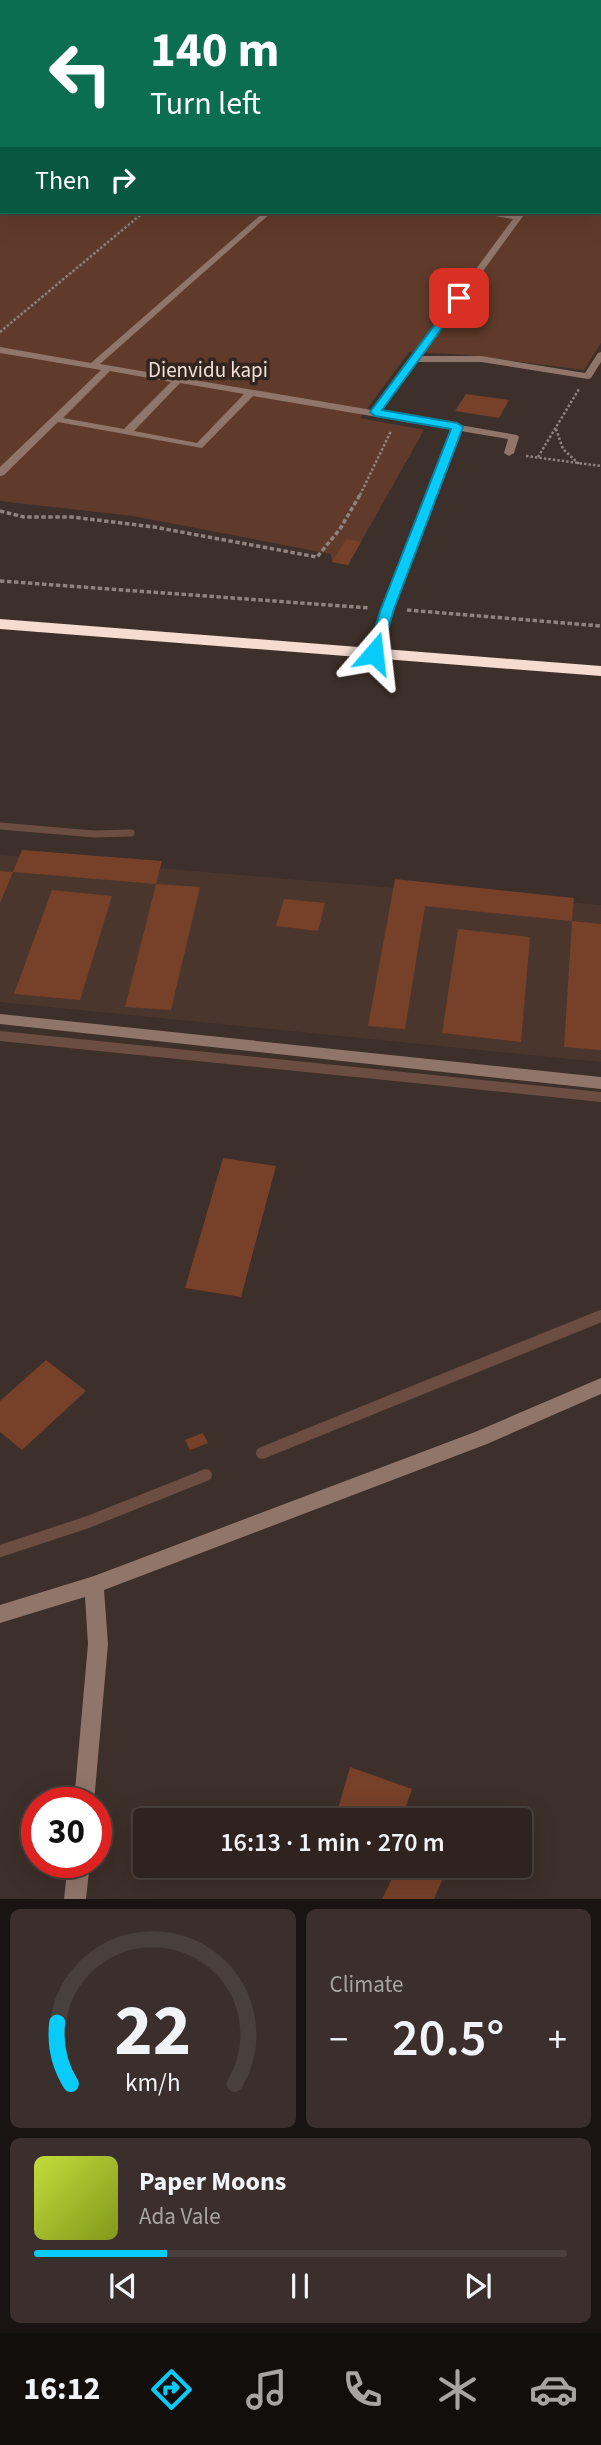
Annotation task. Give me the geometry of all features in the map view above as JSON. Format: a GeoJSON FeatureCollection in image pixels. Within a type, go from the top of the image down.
{"type":"FeatureCollection","features":[{"type":"Feature","properties":{"kind":"highway"},"geometry":{"type":"LineString","coordinates":[[0,624],[601,671]]}},
{"type":"Feature","properties":{"kind":"street"},"geometry":{"type":"LineString","coordinates":[[93,365],[266,214]]}},
{"type":"Feature","properties":{"kind":"street"},"geometry":{"type":"LineString","coordinates":[[375,412],[520,214]]}},
{"type":"Feature","properties":{"kind":"street"},"geometry":{"type":"LineString","coordinates":[[0,350],[514,437],[509,453]]}},
{"type":"Feature","properties":{"kind":"street"},"geometry":{"type":"LineString","coordinates":[[415,359],[481,359],[588,376],[601,355]]}},
{"type":"Feature","properties":{"kind":"street"},"geometry":{"type":"LineString","coordinates":[[0,472],[108,368]]}},
{"type":"Feature","properties":{"kind":"street"},"geometry":{"type":"LineString","coordinates":[[127,432],[178,380]]}},
{"type":"Feature","properties":{"kind":"street"},"geometry":{"type":"LineString","coordinates":[[55,419],[199,446],[251,392]]}},
{"type":"Feature","properties":{"kind":"street"},"geometry":{"type":"LineString","coordinates":[[374,653],[387,609],[457,427]]}},
{"type":"Feature","properties":{"kind":"street"},"geometry":{"type":"LineString","coordinates":[[0,1020],[601,1083]]}},
{"type":"Feature","properties":{"kind":"street"},"geometry":{"type":"LineString","coordinates":[[0,1614],[94,1584],[481,1438],[601,1386]]}},
{"type":"Feature","properties":{"kind":"street"},"geometry":{"type":"LineString","coordinates":[[85,1787],[98,1644],[94,1584]]}},
{"type":"Feature","properties":{"kind":"street"},"geometry":{"type":"LineString","coordinates":[[75,1899],[77,1878]]}},
{"type":"Feature","properties":{"kind":"path"},"geometry":{"type":"LineString","coordinates":[[0,332],[142,214]]}},
{"type":"Feature","properties":{"kind":"path"},"geometry":{"type":"LineString","coordinates":[[538,457],[588,376]]}},
{"type":"Feature","properties":{"kind":"path"},"geometry":{"type":"LineString","coordinates":[[0,512],[23,517],[72,517],[154,527],[317,557],[329,544],[363,489],[398,417]]}},
{"type":"Feature","properties":{"kind":"path"},"geometry":{"type":"LineString","coordinates":[[556,428],[563,449],[580,464]]}},
{"type":"Feature","properties":{"kind":"path"},"geometry":{"type":"LineString","coordinates":[[509,453],[601,466]]}},
{"type":"Feature","properties":{"kind":"path"},"geometry":{"type":"LineString","coordinates":[[0,581],[601,626]]}},
{"type":"Feature","properties":{"kind":"shaded area"},"geometry":{"type":"Polygon","coordinates":[[[0,855],[601,905],[601,1062],[0,1002],[0,855]]]}},
{"type":"Feature","properties":{"kind":"green space","name":"Dienvidu kapi"},"geometry":{"type":"Polygon","coordinates":[[[0,214],[601,214],[601,343],[584,370],[468,355],[409,352],[360,418],[424,430],[348,565],[332,562],[331,554],[133,516],[0,501],[0,214]]]}},
{"type":"Feature","properties":{"kind":"building"},"geometry":{"type":"Polygon","coordinates":[[[466,394],[509,400],[499,418],[455,411],[466,394]]]}},
{"type":"Feature","properties":{"kind":"building"},"geometry":{"type":"Polygon","coordinates":[[[346,539],[361,542],[348,565],[332,562],[346,539]]]}},
{"type":"Feature","properties":{"kind":"building"},"geometry":{"type":"Polygon","coordinates":[[[22,850],[162,861],[156,884],[13,872],[22,850]]]}},
{"type":"Feature","properties":{"kind":"building"},"geometry":{"type":"Polygon","coordinates":[[[0,871],[13,872],[0,903],[0,871]]]}},
{"type":"Feature","properties":{"kind":"building"},"geometry":{"type":"Polygon","coordinates":[[[395,879],[574,898],[572,921],[425,906],[405,1029],[368,1026],[395,879]]]}},
{"type":"Feature","properties":{"kind":"building"},"geometry":{"type":"Polygon","coordinates":[[[156,884],[200,887],[171,1010],[125,1007],[156,884]]]}},
{"type":"Feature","properties":{"kind":"building"},"geometry":{"type":"Polygon","coordinates":[[[52,890],[112,896],[80,1000],[14,994],[52,890]]]}},
{"type":"Feature","properties":{"kind":"building"},"geometry":{"type":"Polygon","coordinates":[[[284,899],[325,903],[318,931],[276,926],[284,899]]]}},
{"type":"Feature","properties":{"kind":"building"},"geometry":{"type":"Polygon","coordinates":[[[572,921],[601,924],[601,1050],[564,1047],[572,921]]]}},
{"type":"Feature","properties":{"kind":"building"},"geometry":{"type":"Polygon","coordinates":[[[458,929],[530,937],[521,1042],[442,1033],[458,929]]]}},
{"type":"Feature","properties":{"kind":"building"},"geometry":{"type":"Polygon","coordinates":[[[223,1158],[276,1166],[241,1297],[185,1288],[223,1158]]]}},
{"type":"Feature","properties":{"kind":"building"},"geometry":{"type":"Polygon","coordinates":[[[46,1360],[86,1391],[22,1450],[0,1432],[0,1401],[46,1360]]]}},
{"type":"Feature","properties":{"kind":"building"},"geometry":{"type":"Polygon","coordinates":[[[203,1433],[208,1443],[190,1450],[185,1440],[203,1433]]]}},
{"type":"Feature","properties":{"kind":"building"},"geometry":{"type":"Polygon","coordinates":[[[350,1767],[412,1789],[405,1808],[338,1808],[350,1767]]]}},
{"type":"Feature","properties":{"kind":"building"},"geometry":{"type":"Polygon","coordinates":[[[392,1878],[443,1878],[434,1899],[382,1899],[392,1878]]]}},
{"type":"Feature","properties":{"kind":"waterway"},"geometry":{"type":"LineString","coordinates":[[0,826],[94,834],[131,833]]}},
{"type":"Feature","properties":{"kind":"waterway"},"geometry":{"type":"LineString","coordinates":[[0,1036],[601,1097]]}},
{"type":"Feature","properties":{"kind":"waterway"},"geometry":{"type":"LineString","coordinates":[[262,1453],[601,1316]]}},
{"type":"Feature","properties":{"kind":"waterway"},"geometry":{"type":"LineString","coordinates":[[0,1551],[88,1522],[206,1475]]}},
{"type":"Feature","properties":{"kind":"route"},"geometry":{"type":"LineString","coordinates":[[374,653],[387,609],[457,427],[375,412],[459,298]]}}]}
